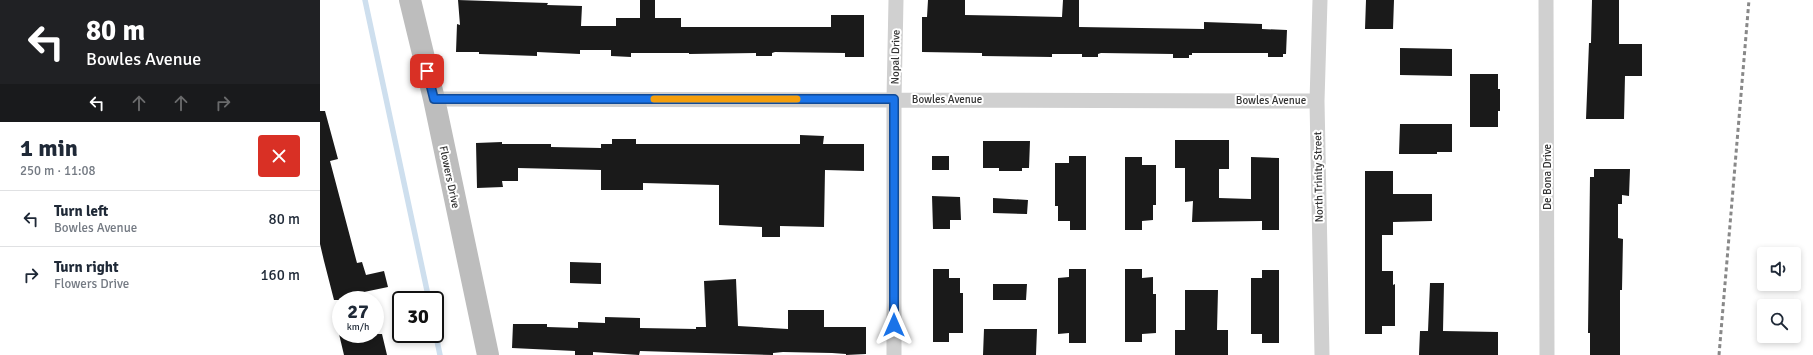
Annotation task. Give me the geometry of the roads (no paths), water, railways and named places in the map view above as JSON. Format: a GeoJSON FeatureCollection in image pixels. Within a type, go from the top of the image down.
{"type":"FeatureCollection","features":[{"type":"Feature","properties":{"kind":"street","name":"Flowers Drive"},"geometry":{"type":"LineString","coordinates":[[410,0],[434,99],[488,355]]}},
{"type":"Feature","properties":{"kind":"street","name":"Nopal Drive"},"geometry":{"type":"LineString","coordinates":[[894,355],[894,99],[896,0]]}},
{"type":"Feature","properties":{"kind":"street","name":"North Trinity Street"},"geometry":{"type":"LineString","coordinates":[[1320,0],[1317,101],[1322,355]]}},
{"type":"Feature","properties":{"kind":"street","name":"De Bona Drive"},"geometry":{"type":"LineString","coordinates":[[1546,0],[1547,355]]}},
{"type":"Feature","properties":{"kind":"street","name":"Bowles Avenue"},"geometry":{"type":"LineString","coordinates":[[434,99],[1317,101]]}},
{"type":"Feature","properties":{"kind":"waterway"},"geometry":{"type":"LineString","coordinates":[[365,0],[427,291]]}},
{"type":"Feature","properties":{"kind":"waterway"},"geometry":{"type":"LineString","coordinates":[[438,343],[440,355]]}},
{"type":"Feature","properties":{"kind":"railway"},"geometry":{"type":"LineString","coordinates":[[1719,355],[1749,0]]}}]}
